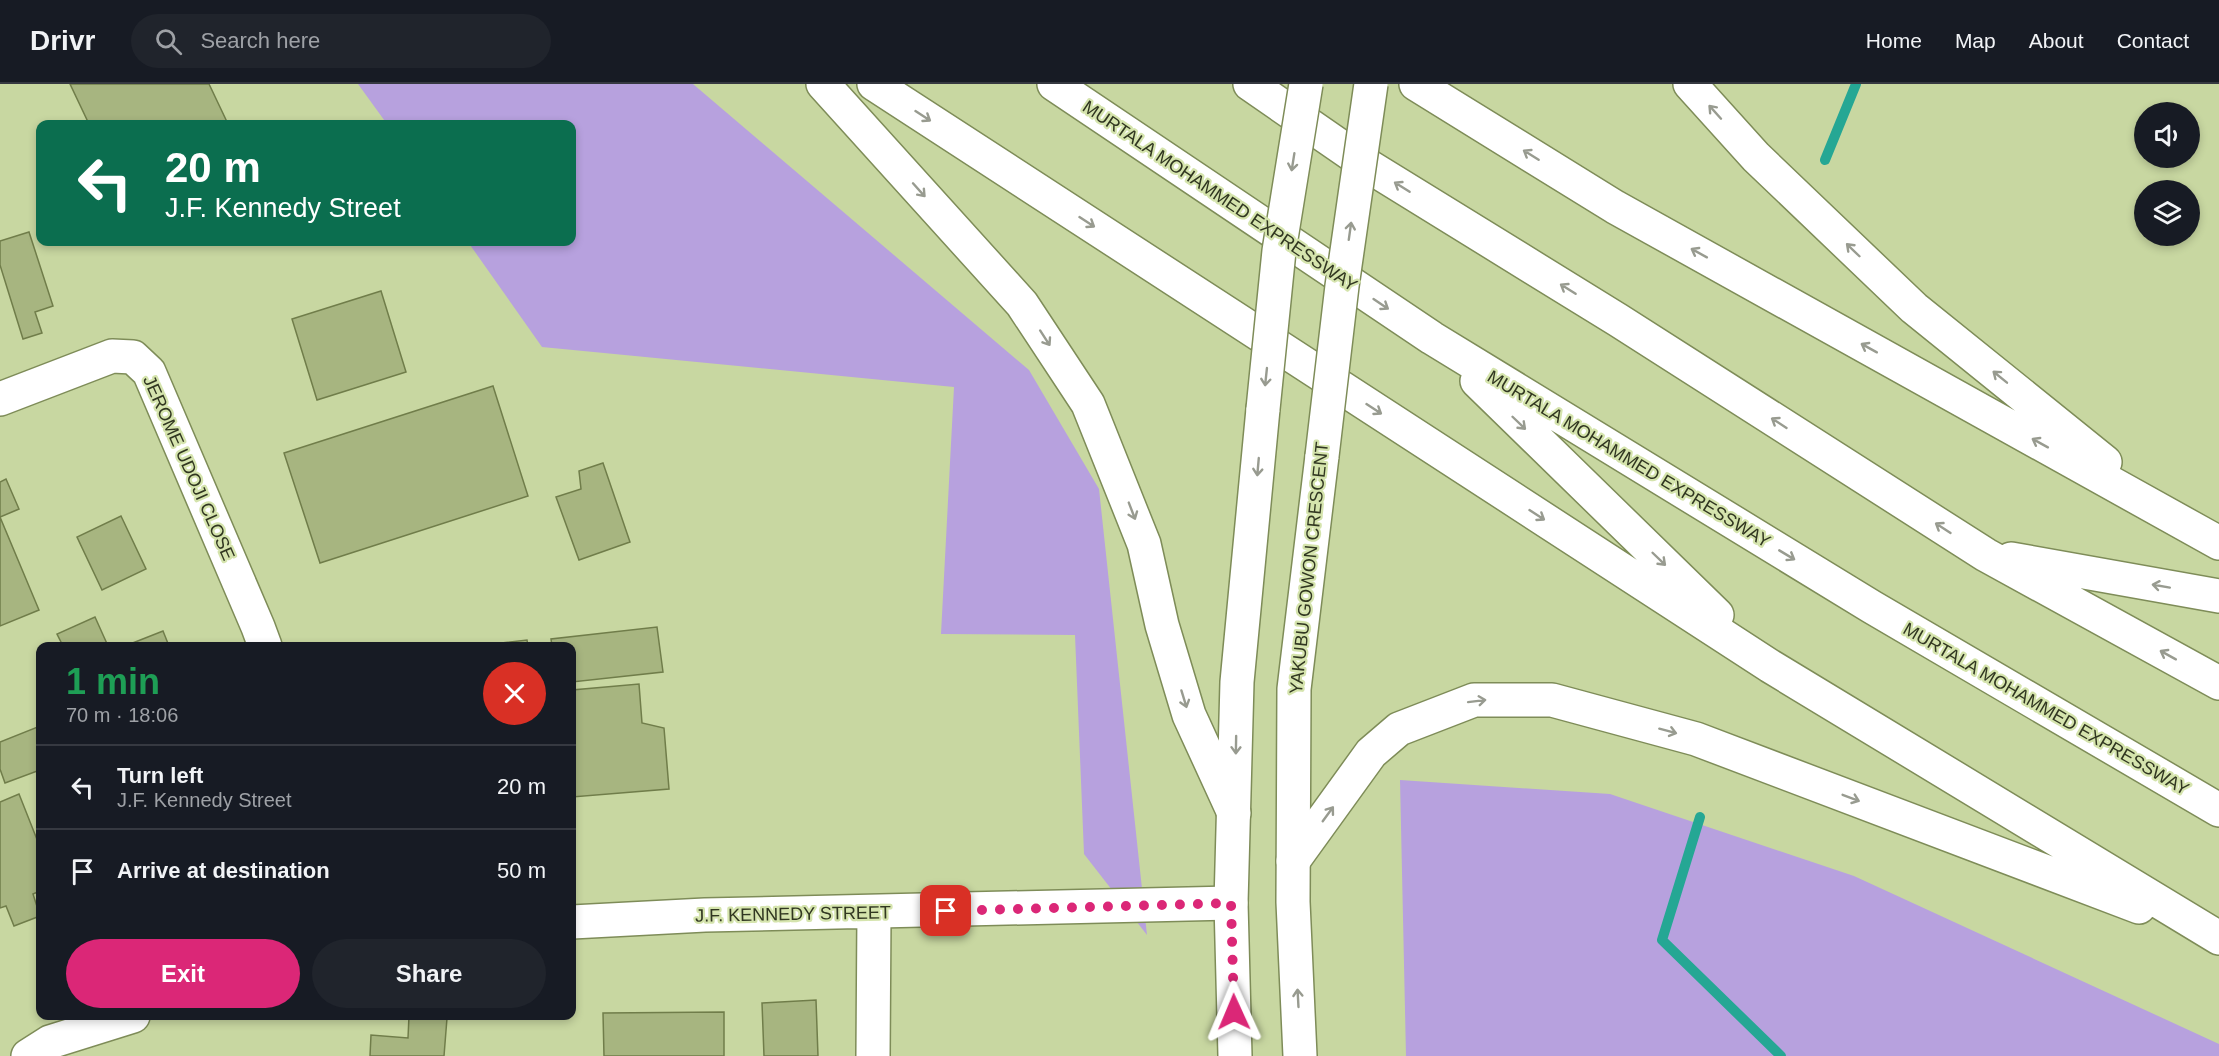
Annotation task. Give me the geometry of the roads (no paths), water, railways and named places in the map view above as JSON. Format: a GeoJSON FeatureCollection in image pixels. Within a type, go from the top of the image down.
{"type":"FeatureCollection","features":[{"type":"Feature","properties":{"kind":"main road"},"geometry":{"type":"LineString","coordinates":[[823,84],[1022,304],[1088,404],[1144,543],[1162,626],[1189,715],[1234,813]]}},
{"type":"Feature","properties":{"kind":"main road"},"geometry":{"type":"LineString","coordinates":[[874,84],[1770,666],[2219,938]]}},
{"type":"Feature","properties":{"kind":"main road","name":"MURTALA MOHAMMED EXPRESSWAY"},"geometry":{"type":"LineString","coordinates":[[1054,84],[1432,338],[1872,607],[2219,810]]}},
{"type":"Feature","properties":{"kind":"main road"},"geometry":{"type":"LineString","coordinates":[[1250,84],[1370,167],[1618,320],[1986,555],[2219,683]]}},
{"type":"Feature","properties":{"kind":"main road"},"geometry":{"type":"LineString","coordinates":[[1235,1056],[1231,903],[1237,682],[1279,251],[1306,84]]}},
{"type":"Feature","properties":{"kind":"main road","name":"YAKUBU GOWON CRESCENT"},"geometry":{"type":"LineString","coordinates":[[1300,1056],[1293,861],[1294,689],[1342,286],[1371,84]]}},
{"type":"Feature","properties":{"kind":"main road"},"geometry":{"type":"LineString","coordinates":[[1416,84],[1615,207],[2219,543]]}},
{"type":"Feature","properties":{"kind":"main road"},"geometry":{"type":"LineString","coordinates":[[1690,84],[1756,157],[1914,308],[2176,519]]}},
{"type":"Feature","properties":{"kind":"main road"},"geometry":{"type":"LineString","coordinates":[[1432,338],[1770,666]]}},
{"type":"Feature","properties":{"kind":"main road","name":"JEROME UDOJI CLOSE"},"geometry":{"type":"LineString","coordinates":[[0,399],[112,356],[133,357],[149,372],[264,642]]}},
{"type":"Feature","properties":{"kind":"main road"},"geometry":{"type":"LineString","coordinates":[[1986,555],[2219,596]]}},
{"type":"Feature","properties":{"kind":"main road"},"geometry":{"type":"LineString","coordinates":[[1293,861],[1371,753],[1399,729],[1474,700],[1552,700],[1696,739],[2219,938]]}},
{"type":"Feature","properties":{"kind":"main road","name":"J.F. KENNEDY STREET"},"geometry":{"type":"LineString","coordinates":[[576,922],[705,915],[874,913],[1231,903]]}},
{"type":"Feature","properties":{"kind":"main road"},"geometry":{"type":"LineString","coordinates":[[873,1056],[874,913]]}},
{"type":"Feature","properties":{"kind":"main road"},"geometry":{"type":"LineString","coordinates":[[28,1056],[50,1042],[120,1020]]}},
{"type":"Feature","properties":{"kind":"waterway"},"geometry":{"type":"LineString","coordinates":[[1825,160],[1856,84]]}},
{"type":"Feature","properties":{"kind":"waterway"},"geometry":{"type":"LineString","coordinates":[[1700,817],[1662,940],[1781,1056]]}}]}
